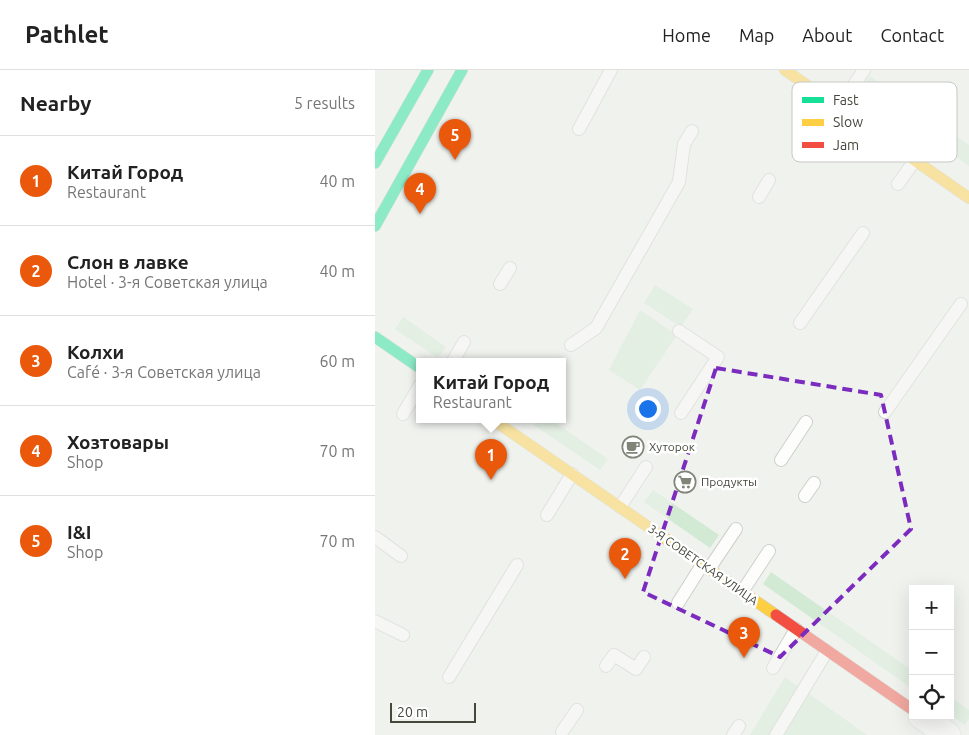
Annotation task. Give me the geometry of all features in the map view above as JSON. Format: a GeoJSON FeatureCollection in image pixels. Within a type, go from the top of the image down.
{"type":"FeatureCollection","features":[{"type":"Feature","properties":{"kind":"street"},"geometry":{"type":"LineString","coordinates":[[375,163],[428,70]]}},
{"type":"Feature","properties":{"kind":"street"},"geometry":{"type":"LineString","coordinates":[[375,226],[461,70]]}},
{"type":"Feature","properties":{"kind":"street"},"geometry":{"type":"LineString","coordinates":[[785,70],[802,82]]}},
{"type":"Feature","properties":{"kind":"street"},"geometry":{"type":"LineString","coordinates":[[918,162],[969,198]]}},
{"type":"Feature","properties":{"kind":"street"},"geometry":{"type":"LineString","coordinates":[[375,337],[416,365]]}},
{"type":"Feature","properties":{"kind":"street","name":"3-Я СОВЕТСКАЯ УЛИЦА"},"geometry":{"type":"LineString","coordinates":[[501,423],[516,430],[572,474],[909,707]]}},
{"type":"Feature","properties":{"kind":"street"},"geometry":{"type":"LineString","coordinates":[[927,720],[948,735]]}},
{"type":"Feature","properties":{"kind":"lane"},"geometry":{"type":"LineString","coordinates":[[579,129],[611,70]]}},
{"type":"Feature","properties":{"kind":"lane"},"geometry":{"type":"LineString","coordinates":[[856,82],[864,70]]}},
{"type":"Feature","properties":{"kind":"lane"},"geometry":{"type":"LineString","coordinates":[[571,345],[596,328],[679,182],[684,144],[692,131]]}},
{"type":"Feature","properties":{"kind":"lane"},"geometry":{"type":"LineString","coordinates":[[898,184],[914,162]]}},
{"type":"Feature","properties":{"kind":"lane"},"geometry":{"type":"LineString","coordinates":[[759,197],[769,180]]}},
{"type":"Feature","properties":{"kind":"lane"},"geometry":{"type":"LineString","coordinates":[[800,323],[863,233]]}},
{"type":"Feature","properties":{"kind":"lane"},"geometry":{"type":"LineString","coordinates":[[500,284],[510,268]]}},
{"type":"Feature","properties":{"kind":"lane"},"geometry":{"type":"LineString","coordinates":[[885,412],[961,304]]}},
{"type":"Feature","properties":{"kind":"lane"},"geometry":{"type":"LineString","coordinates":[[679,331],[718,357],[681,413]]}},
{"type":"Feature","properties":{"kind":"lane"},"geometry":{"type":"LineString","coordinates":[[455,358],[464,342]]}},
{"type":"Feature","properties":{"kind":"lane"},"geometry":{"type":"LineString","coordinates":[[403,414],[416,393]]}},
{"type":"Feature","properties":{"kind":"lane"},"geometry":{"type":"LineString","coordinates":[[781,460],[807,422]]}},
{"type":"Feature","properties":{"kind":"lane"},"geometry":{"type":"LineString","coordinates":[[620,507],[646,467]]}},
{"type":"Feature","properties":{"kind":"lane"},"geometry":{"type":"LineString","coordinates":[[547,515],[572,474]]}},
{"type":"Feature","properties":{"kind":"lane"},"geometry":{"type":"LineString","coordinates":[[805,496],[814,483]]}},
{"type":"Feature","properties":{"kind":"lane"},"geometry":{"type":"LineString","coordinates":[[678,603],[736,528]]}},
{"type":"Feature","properties":{"kind":"lane"},"geometry":{"type":"LineString","coordinates":[[375,537],[401,556]]}},
{"type":"Feature","properties":{"kind":"lane"},"geometry":{"type":"LineString","coordinates":[[742,592],[769,551]]}},
{"type":"Feature","properties":{"kind":"lane"},"geometry":{"type":"LineString","coordinates":[[449,677],[517,565]]}},
{"type":"Feature","properties":{"kind":"lane"},"geometry":{"type":"LineString","coordinates":[[375,621],[403,635]]}},
{"type":"Feature","properties":{"kind":"lane"},"geometry":{"type":"LineString","coordinates":[[773,668],[796,629]]}},
{"type":"Feature","properties":{"kind":"lane"},"geometry":{"type":"LineString","coordinates":[[776,735],[827,651]]}},
{"type":"Feature","properties":{"kind":"lane"},"geometry":{"type":"LineString","coordinates":[[606,666],[614,655],[636,669],[644,657]]}},
{"type":"Feature","properties":{"kind":"lane"},"geometry":{"type":"LineString","coordinates":[[562,732],[577,710]]}},
{"type":"Feature","properties":{"kind":"highlighted area"},"geometry":{"type":"Polygon","coordinates":[[[716,368],[881,395],[911,529],[780,657],[643,592],[716,368]]]}},
{"type":"Feature","properties":{"kind":"green space"},"geometry":{"type":"Polygon","coordinates":[[[870,76],[879,82],[866,82],[870,76]]]}},
{"type":"Feature","properties":{"kind":"green space"},"geometry":{"type":"Polygon","coordinates":[[[957,137],[969,145],[969,166],[957,158],[957,137]]]}},
{"type":"Feature","properties":{"kind":"green space"},"geometry":{"type":"Polygon","coordinates":[[[655,285],[693,309],[681,327],[644,303],[655,285]]]}},
{"type":"Feature","properties":{"kind":"green space"},"geometry":{"type":"Polygon","coordinates":[[[640,310],[677,335],[640,390],[609,370],[640,310]]]}},
{"type":"Feature","properties":{"kind":"green space"},"geometry":{"type":"Polygon","coordinates":[[[403,317],[446,347],[438,358],[395,329],[403,317]]]}},
{"type":"Feature","properties":{"kind":"green space"},"geometry":{"type":"Polygon","coordinates":[[[535,423],[556,423],[608,459],[600,470],[534,425],[535,423]]]}},
{"type":"Feature","properties":{"kind":"green space"},"geometry":{"type":"Polygon","coordinates":[[[653,490],[719,535],[710,548],[644,502],[653,490]]]}},
{"type":"Feature","properties":{"kind":"green space"},"geometry":{"type":"Polygon","coordinates":[[[771,572],[909,668],[909,686],[763,584],[771,572]]]}},
{"type":"Feature","properties":{"kind":"green space"},"geometry":{"type":"Polygon","coordinates":[[[785,677],[867,735],[750,735],[785,677]]]}},
{"type":"Feature","properties":{"kind":"green space"},"geometry":{"type":"Polygon","coordinates":[[[954,700],[969,710],[969,719],[965,725],[954,718],[954,700]]]}},
{"type":"Feature","properties":{"kind":"traffic: fast"},"geometry":{"type":"LineString","coordinates":[[375,163],[428,70]]}},
{"type":"Feature","properties":{"kind":"traffic: fast"},"geometry":{"type":"LineString","coordinates":[[375,226],[462,70]]}},
{"type":"Feature","properties":{"kind":"traffic: fast"},"geometry":{"type":"LineString","coordinates":[[375,337],[416,365]]}},
{"type":"Feature","properties":{"kind":"traffic: slow"},"geometry":{"type":"LineString","coordinates":[[785,70],[802,82]]}},
{"type":"Feature","properties":{"kind":"traffic: slow"},"geometry":{"type":"LineString","coordinates":[[917,162],[969,198]]}},
{"type":"Feature","properties":{"kind":"traffic: slow"},"geometry":{"type":"LineString","coordinates":[[498,423],[776,615]]}},
{"type":"Feature","properties":{"kind":"traffic: jam"},"geometry":{"type":"LineString","coordinates":[[776,615],[909,707]]}},
{"type":"Feature","properties":{"kind":"place","name":"I&I"},"geometry":{"type":"Point","coordinates":[455,160]}},
{"type":"Feature","properties":{"kind":"place","name":"Хозтовары"},"geometry":{"type":"Point","coordinates":[420,214]}},
{"type":"Feature","properties":{"kind":"place","name":"Хуторок"},"geometry":{"type":"Point","coordinates":[633,447]}},
{"type":"Feature","properties":{"kind":"place","name":"Китай Город"},"geometry":{"type":"Point","coordinates":[491,480]}},
{"type":"Feature","properties":{"kind":"place","name":"Продукты"},"geometry":{"type":"Point","coordinates":[685,482]}},
{"type":"Feature","properties":{"kind":"place","name":"Слон в лавке"},"geometry":{"type":"Point","coordinates":[625,579]}},
{"type":"Feature","properties":{"kind":"place","name":"Колхи"},"geometry":{"type":"Point","coordinates":[744,658]}}]}
